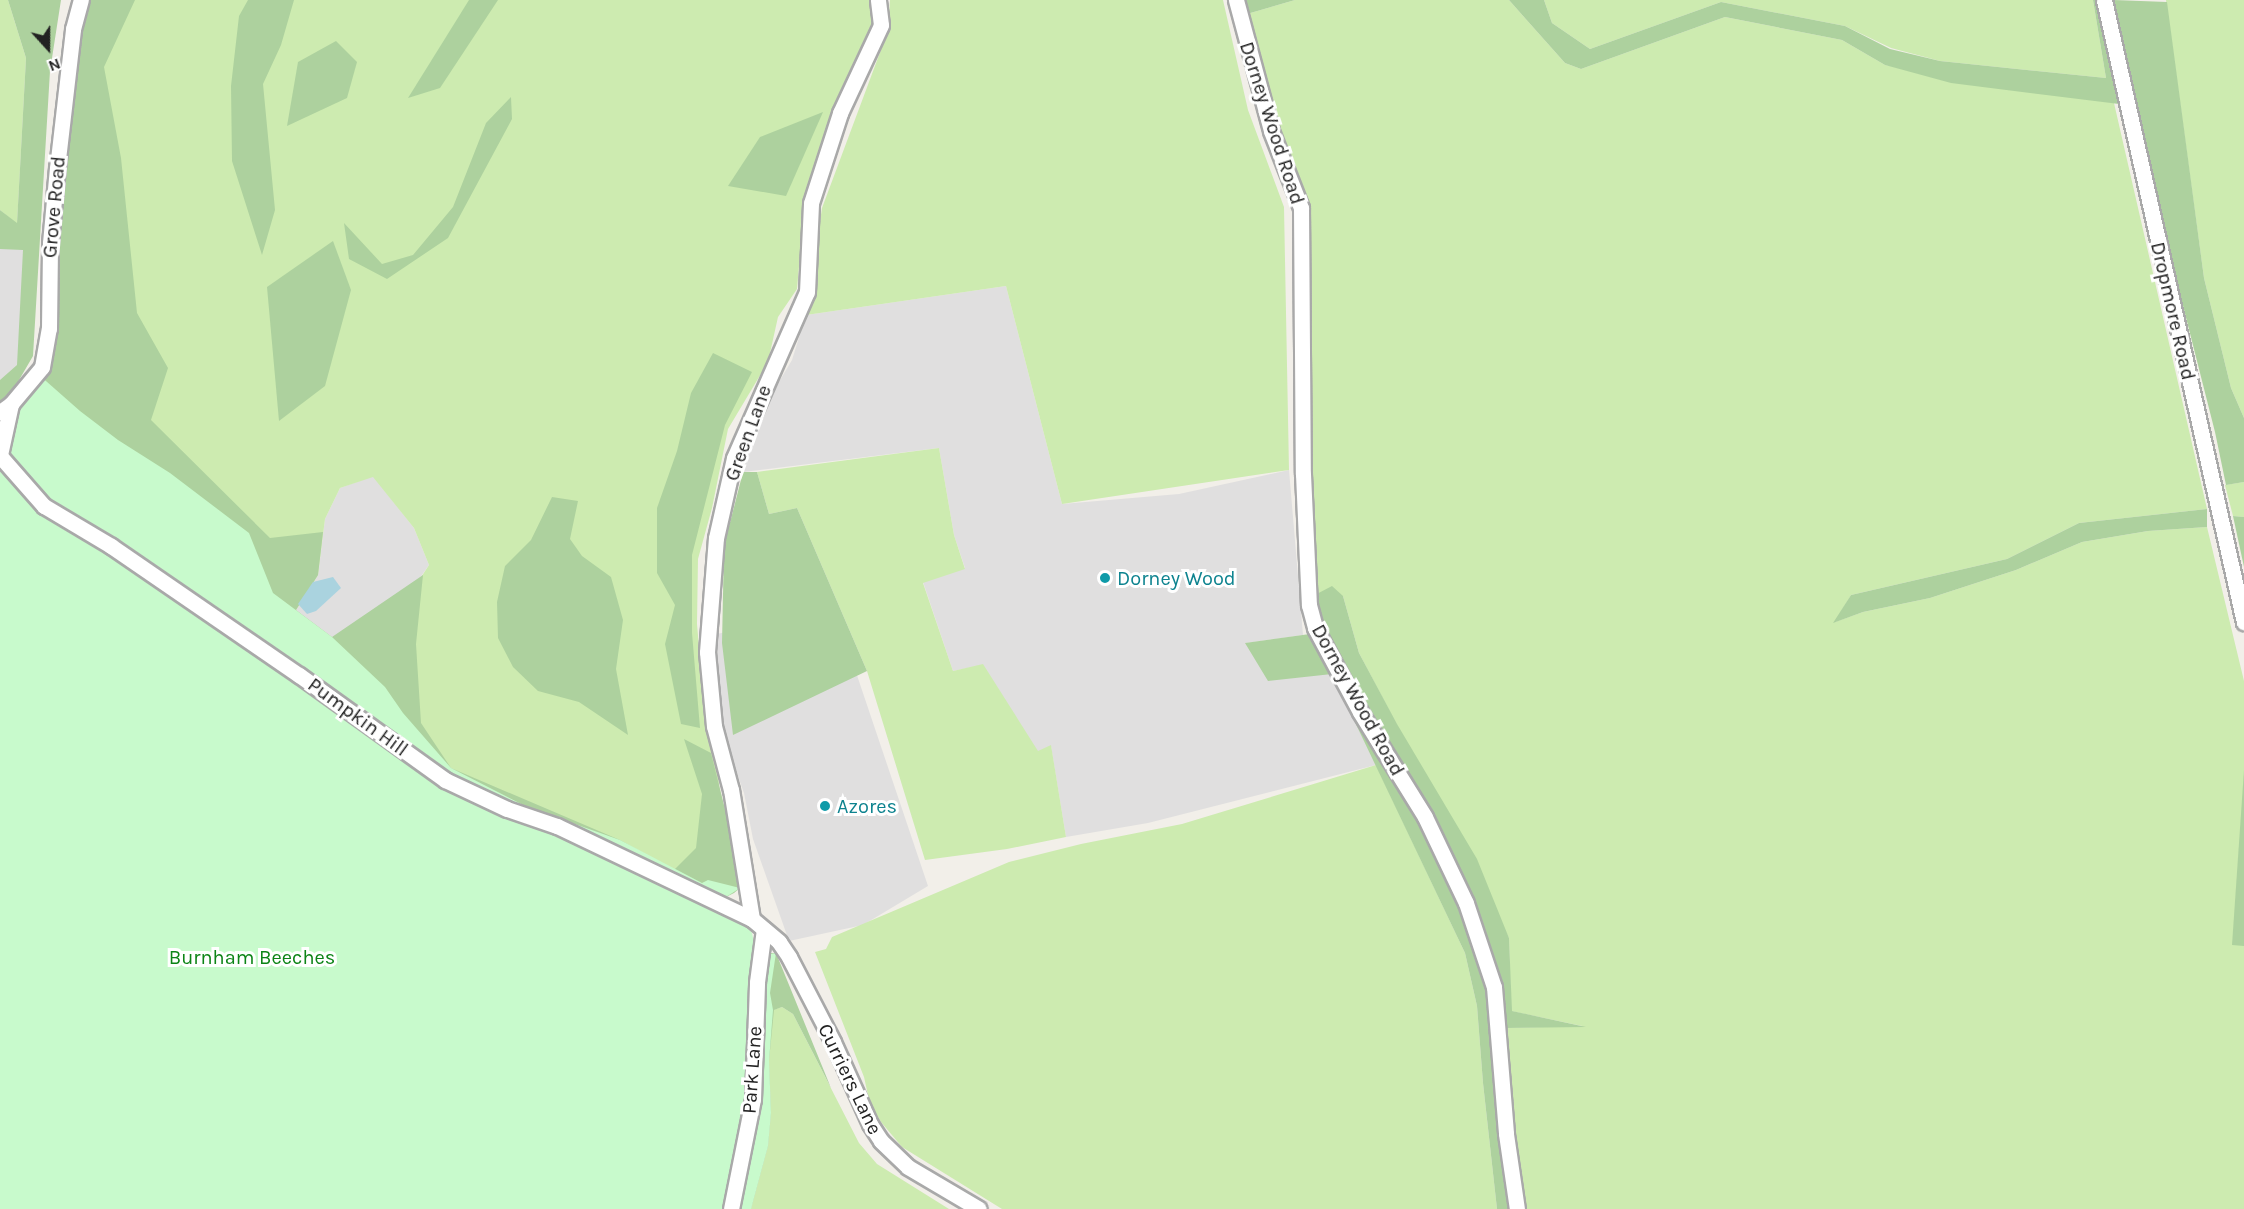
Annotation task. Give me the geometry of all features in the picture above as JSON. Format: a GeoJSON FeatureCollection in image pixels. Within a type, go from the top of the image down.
{"type":"FeatureCollection","features":[{"type":"Feature","properties":{"kind":"street","name":"Grove Road"},"geometry":{"type":"LineString","coordinates":[[0,455],[6,408],[42,367],[49,329],[50,243],[73,29],[81,0]]}},
{"type":"Feature","properties":{"kind":"street","name":"Green Lane"},"geometry":{"type":"LineString","coordinates":[[758,924],[731,790],[714,726],[707,652],[716,538],[734,458],[807,292],[810,203],[840,113],[881,25],[878,0]]}},
{"type":"Feature","properties":{"kind":"street","name":"Dorney Wood Road"},"geometry":{"type":"LineString","coordinates":[[1236,0],[1271,131],[1301,208],[1303,474],[1309,605],[1315,628],[1360,712],[1425,817],[1466,903],[1494,987],[1506,1134],[1517,1209]]}},
{"type":"Feature","properties":{"kind":"street","name":"Dropmore Road"},"geometry":{"type":"LineString","coordinates":[[2104,0],[2244,622]]}},
{"type":"Feature","properties":{"kind":"street","name":"Pumpkin Hill"},"geometry":{"type":"LineString","coordinates":[[0,455],[44,506],[130,559],[299,675],[445,780],[507,809],[557,826],[758,924]]}},
{"type":"Feature","properties":{"kind":"street","name":"Park Lane"},"geometry":{"type":"LineString","coordinates":[[731,1209],[753,1099],[758,924]]}},
{"type":"Feature","properties":{"kind":"street","name":"Curriers Lane"},"geometry":{"type":"LineString","coordinates":[[758,924],[789,957],[833,1042],[870,1124],[881,1141],[909,1167],[980,1209]]}},
{"type":"Feature","properties":{"kind":"shaded area"},"geometry":{"type":"Polygon","coordinates":[[[36,238],[30,347],[17,384],[0,396],[0,239],[36,238]]]}},
{"type":"Feature","properties":{"kind":"shaded area","name":"Dorney Wood"},"geometry":{"type":"Polygon","coordinates":[[[1006,286],[1062,504],[1179,494],[1289,470],[1303,635],[1246,643],[1332,674],[1376,765],[1148,823],[1066,837],[1051,746],[1038,752],[983,665],[953,671],[923,582],[965,568],[954,535],[939,448],[743,472],[752,427],[792,360],[806,315],[1006,286]]]}},
{"type":"Feature","properties":{"kind":"shaded area"},"geometry":{"type":"Polygon","coordinates":[[[373,476],[414,528],[429,565],[360,664],[296,610],[318,575],[325,519],[340,488],[373,476]]]}},
{"type":"Feature","properties":{"kind":"shaded area"},"geometry":{"type":"Polygon","coordinates":[[[834,607],[928,886],[863,925],[789,941],[753,839],[744,793],[718,721],[717,634],[834,607]]]}},
{"type":"Feature","properties":{"kind":"green space"},"geometry":{"type":"Polygon","coordinates":[[[0,0],[8,0],[26,58],[17,224],[0,210],[0,0]]]}},
{"type":"Feature","properties":{"kind":"green space"},"geometry":{"type":"Polygon","coordinates":[[[8,0],[61,0],[50,71],[33,356],[8,399],[0,405],[0,380],[17,365],[23,250],[0,249],[0,210],[17,223],[26,58],[8,0]]]}},
{"type":"Feature","properties":{"kind":"green space"},"geometry":{"type":"Polygon","coordinates":[[[74,0],[873,0],[871,37],[805,201],[797,289],[778,317],[768,362],[728,429],[712,508],[698,559],[697,624],[706,727],[716,750],[720,795],[741,873],[703,883],[527,807],[451,768],[403,713],[414,588],[429,565],[414,528],[373,477],[340,488],[325,519],[318,575],[296,610],[49,354],[74,0]]]}},
{"type":"Feature","properties":{"kind":"green space"},"geometry":{"type":"Polygon","coordinates":[[[74,0],[135,0],[104,67],[121,158],[137,313],[168,368],[151,420],[270,538],[323,532],[318,575],[296,610],[332,637],[423,575],[416,644],[421,723],[451,768],[620,840],[674,870],[696,848],[702,794],[684,739],[711,753],[741,873],[740,888],[734,893],[726,897],[440,772],[38,374],[74,0]]]}},
{"type":"Feature","properties":{"kind":"green space"},"geometry":{"type":"Polygon","coordinates":[[[248,0],[294,0],[281,45],[263,84],[275,210],[262,255],[232,161],[231,86],[239,16],[248,0]]]}},
{"type":"Feature","properties":{"kind":"green space"},"geometry":{"type":"Polygon","coordinates":[[[469,0],[498,0],[440,88],[408,98],[469,0]]]}},
{"type":"Feature","properties":{"kind":"green space"},"geometry":{"type":"Polygon","coordinates":[[[890,0],[1223,0],[1248,110],[1284,207],[1289,470],[1062,504],[1006,286],[806,315],[822,208],[888,31],[890,0]]]}},
{"type":"Feature","properties":{"kind":"green space"},"geometry":{"type":"Polygon","coordinates":[[[1236,0],[1295,0],[1240,16],[1236,0]]]}},
{"type":"Feature","properties":{"kind":"green space"},"geometry":{"type":"Polygon","coordinates":[[[1295,0],[1509,0],[1565,63],[1581,69],[1725,17],[1842,40],[1885,65],[2114,103],[2207,509],[2079,523],[2007,559],[1851,595],[1835,622],[1863,612],[1930,598],[2016,570],[2082,542],[2148,531],[2207,527],[2244,681],[2244,1209],[1526,1209],[1513,1138],[1504,1028],[1582,1026],[1511,1011],[1509,938],[1359,653],[1343,596],[1311,597],[1301,208],[1240,16],[1295,0]]]}},
{"type":"Feature","properties":{"kind":"green space"},"geometry":{"type":"Polygon","coordinates":[[[1509,0],[1544,0],[1552,23],[1590,49],[1721,2],[1845,26],[1890,49],[1940,61],[2106,78],[2093,0],[2104,0],[2127,105],[1951,83],[1885,65],[1842,40],[1725,17],[1581,69],[1565,63],[1509,0]]]}},
{"type":"Feature","properties":{"kind":"green space"},"geometry":{"type":"Polygon","coordinates":[[[1544,0],[2093,0],[2106,78],[1940,61],[1891,48],[1845,26],[1721,2],[1590,49],[1552,23],[1544,0]]]}},
{"type":"Feature","properties":{"kind":"green space"},"geometry":{"type":"Polygon","coordinates":[[[2114,0],[2167,2],[2204,278],[2231,388],[2244,418],[2244,482],[2226,485],[2215,432],[2142,144],[2114,0]]]}},
{"type":"Feature","properties":{"kind":"green space"},"geometry":{"type":"Polygon","coordinates":[[[2166,0],[2244,0],[2244,418],[2231,388],[2204,278],[2166,0]]]}},
{"type":"Feature","properties":{"kind":"green space"},"geometry":{"type":"Polygon","coordinates":[[[336,41],[357,62],[347,98],[287,126],[298,62],[336,41]]]}},
{"type":"Feature","properties":{"kind":"green space"},"geometry":{"type":"Polygon","coordinates":[[[511,97],[512,119],[448,238],[387,279],[349,259],[344,223],[382,264],[413,255],[453,207],[486,123],[511,97]]]}},
{"type":"Feature","properties":{"kind":"green space"},"geometry":{"type":"Polygon","coordinates":[[[823,112],[786,196],[728,186],[760,137],[823,112]]]}},
{"type":"Feature","properties":{"kind":"green space"},"geometry":{"type":"Polygon","coordinates":[[[333,241],[351,290],[325,386],[279,421],[267,287],[333,241]]]}},
{"type":"Feature","properties":{"kind":"green space"},"geometry":{"type":"Polygon","coordinates":[[[713,353],[752,372],[725,425],[692,555],[692,633],[700,728],[681,724],[665,644],[675,605],[657,573],[657,508],[677,451],[691,393],[713,353]]]}},
{"type":"Feature","properties":{"kind":"green space"},"geometry":{"type":"Polygon","coordinates":[[[38,374],[80,411],[118,440],[170,473],[249,533],[273,593],[332,637],[385,687],[403,713],[451,768],[527,807],[620,840],[702,883],[708,880],[740,888],[726,897],[716,897],[440,772],[43,498],[18,473],[4,447],[14,408],[38,374]]]}},
{"type":"Feature","properties":{"kind":"green space"},"geometry":{"type":"Polygon","coordinates":[[[939,448],[954,535],[965,569],[923,583],[953,671],[983,664],[1038,751],[1051,745],[1066,837],[1007,849],[925,860],[867,671],[797,508],[769,514],[757,472],[939,448]]]}},
{"type":"Feature","properties":{"kind":"green space","name":"Burnham Beeches"},"geometry":{"type":"Polygon","coordinates":[[[0,465],[137,570],[268,663],[451,787],[594,846],[746,925],[752,933],[754,943],[748,1082],[742,1134],[728,1209],[0,1209],[0,465]]]}},
{"type":"Feature","properties":{"kind":"green space"},"geometry":{"type":"Polygon","coordinates":[[[743,472],[757,472],[769,514],[797,508],[867,671],[733,735],[722,643],[724,546],[743,472]]]}},
{"type":"Feature","properties":{"kind":"green space"},"geometry":{"type":"Polygon","coordinates":[[[2244,482],[2244,517],[2233,516],[2225,485],[2244,482]]]}},
{"type":"Feature","properties":{"kind":"green space"},"geometry":{"type":"Polygon","coordinates":[[[552,497],[578,501],[570,539],[582,556],[611,577],[623,620],[616,669],[628,735],[579,702],[538,691],[513,667],[498,638],[497,602],[505,566],[531,540],[552,497]]]}},
{"type":"Feature","properties":{"kind":"green space"},"geometry":{"type":"Polygon","coordinates":[[[2207,509],[2207,527],[2148,531],[2082,542],[2016,570],[1930,598],[1863,612],[1833,623],[1851,595],[2007,559],[2079,523],[2207,509]]]}},
{"type":"Feature","properties":{"kind":"green space"},"geometry":{"type":"Polygon","coordinates":[[[2233,516],[2244,517],[2244,567],[2233,516]]]}},
{"type":"Feature","properties":{"kind":"green space"},"geometry":{"type":"Polygon","coordinates":[[[1332,586],[1343,596],[1359,653],[1397,724],[1477,859],[1509,938],[1512,1011],[1586,1027],[1505,1028],[1513,1138],[1526,1209],[1497,1209],[1477,1006],[1465,953],[1332,674],[1268,681],[1245,643],[1317,633],[1311,597],[1332,586]]]}},
{"type":"Feature","properties":{"kind":"green space"},"geometry":{"type":"Polygon","coordinates":[[[1376,765],[1465,953],[1477,1006],[1497,1209],[1002,1209],[902,1147],[881,1122],[870,1104],[864,1077],[815,952],[826,949],[832,937],[1009,862],[1081,844],[1182,824],[1376,765]]]}},
{"type":"Feature","properties":{"kind":"green space"},"geometry":{"type":"Polygon","coordinates":[[[2244,770],[2244,946],[2232,945],[2244,770]]]}},
{"type":"Feature","properties":{"kind":"green space"},"geometry":{"type":"Polygon","coordinates":[[[770,953],[776,953],[831,1088],[793,1014],[782,1007],[774,1010],[769,1061],[771,1113],[768,1146],[751,1209],[770,953]]]}},
{"type":"Feature","properties":{"kind":"green space"},"geometry":{"type":"Polygon","coordinates":[[[776,953],[770,993],[773,1010],[769,1061],[771,1113],[768,1146],[751,1209],[736,1209],[764,955],[776,953]]]}},
{"type":"Feature","properties":{"kind":"green space"},"geometry":{"type":"Polygon","coordinates":[[[782,1007],[793,1014],[859,1143],[877,1164],[949,1209],[751,1209],[768,1146],[771,1113],[769,1061],[773,1010],[782,1007]]]}},
{"type":"Feature","properties":{"kind":"water"},"geometry":{"type":"Polygon","coordinates":[[[333,577],[341,588],[316,611],[307,614],[298,604],[313,582],[333,577]]]}},
{"type":"Feature","properties":{"kind":"place","name":"Dorney Wood"},"geometry":{"type":"Point","coordinates":[1105,578]}},
{"type":"Feature","properties":{"kind":"place","name":"Azores"},"geometry":{"type":"Point","coordinates":[825,806]}}]}
